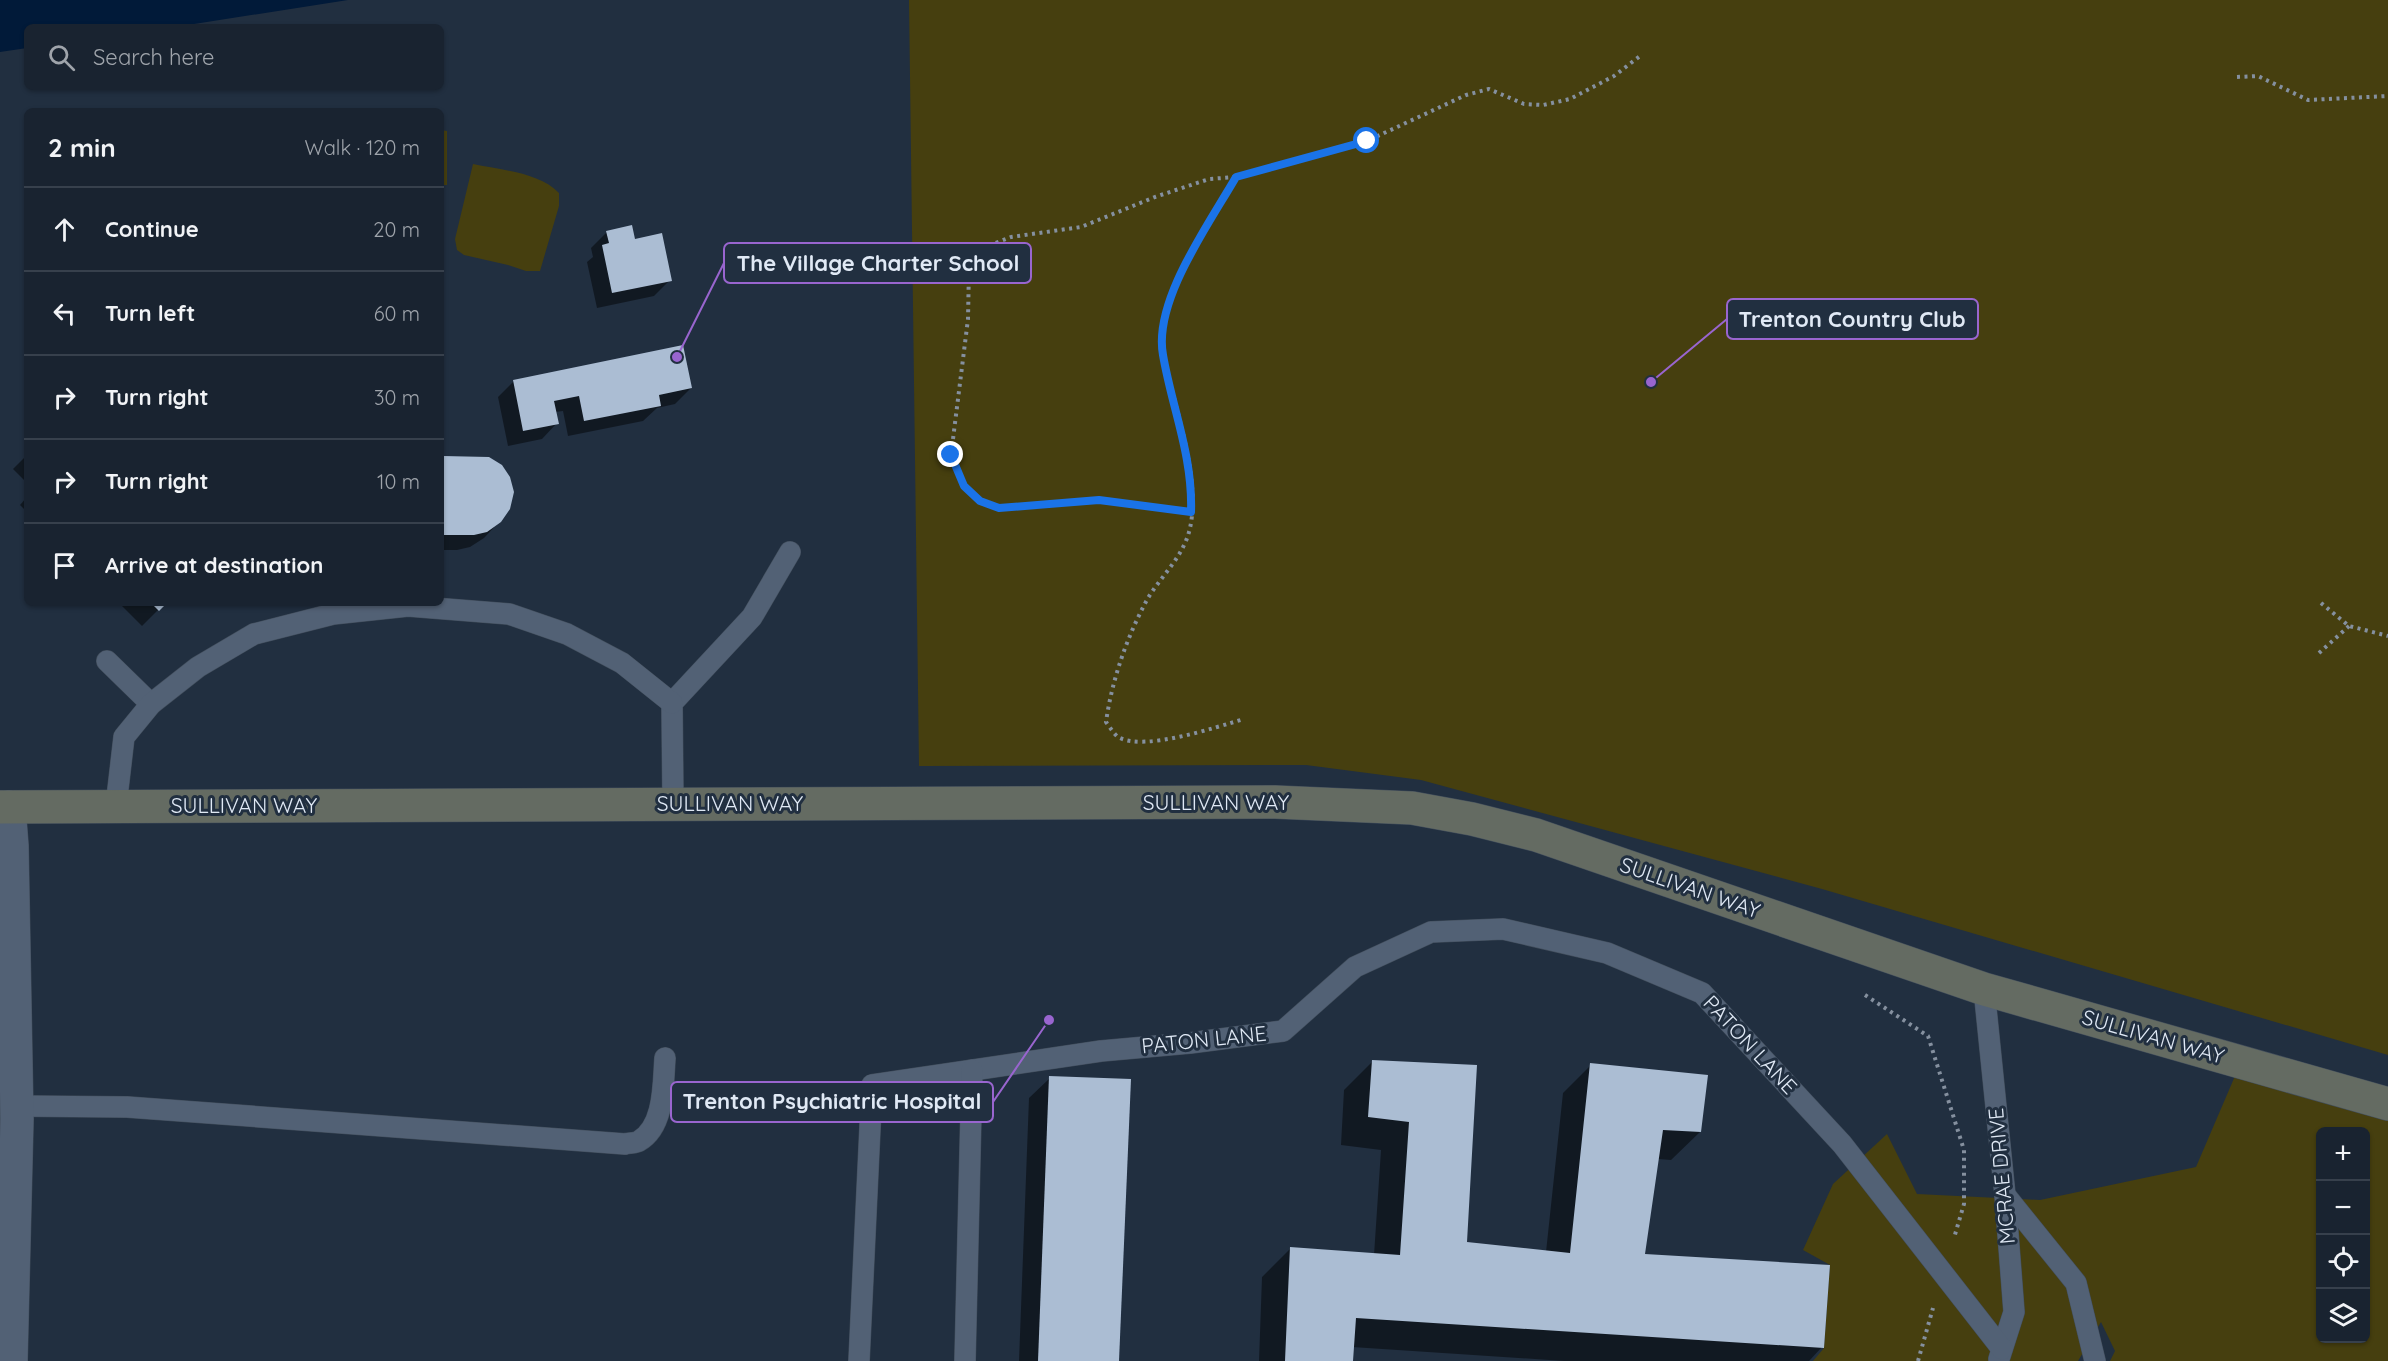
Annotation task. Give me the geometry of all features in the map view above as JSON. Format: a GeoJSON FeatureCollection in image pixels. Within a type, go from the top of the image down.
{"type":"FeatureCollection","features":[{"type":"Feature","properties":{"kind":"main road","name":"SULLIVAN WAY"},"geometry":{"type":"LineString","coordinates":[[5,807],[1275,802],[1412,808],[1472,819],[1536,835],[1984,989],[2388,1104]]}},
{"type":"Feature","properties":{"kind":"street"},"geometry":{"type":"LineString","coordinates":[[5,807],[7,946],[17,1106],[7,1274],[11,1361]]}},
{"type":"Feature","properties":{"kind":"lane"},"geometry":{"type":"LineString","coordinates":[[673,804],[672,703],[752,617],[790,552]]}},
{"type":"Feature","properties":{"kind":"lane"},"geometry":{"type":"LineString","coordinates":[[116,806],[124,736],[151,704],[198,667],[254,634],[333,614],[408,606],[509,614],[567,634],[622,663],[672,703]]}},
{"type":"Feature","properties":{"kind":"lane"},"geometry":{"type":"LineString","coordinates":[[107,661],[151,704]]}},
{"type":"Feature","properties":{"kind":"lane","name":"PATON LANE"},"geometry":{"type":"LineString","coordinates":[[859,1361],[872,1085],[1101,1051],[1283,1031],[1355,967],[1431,932],[1503,929],[1607,953],[1702,993],[1842,1144],[1943,1274],[2000,1355]]}},
{"type":"Feature","properties":{"kind":"lane","name":"MCRAE DRIVE"},"geometry":{"type":"LineString","coordinates":[[1984,989],[2014,1312],[2000,1355]]}},
{"type":"Feature","properties":{"kind":"lane"},"geometry":{"type":"LineString","coordinates":[[17,1106],[127,1107],[625,1144],[640,1140],[655,1123],[662,1105],[665,1058]]}},
{"type":"Feature","properties":{"kind":"lane"},"geometry":{"type":"LineString","coordinates":[[965,1361],[972,1070]]}},
{"type":"Feature","properties":{"kind":"lane"},"geometry":{"type":"LineString","coordinates":[[2005,1196],[2076,1283],[2095,1361]]}},
{"type":"Feature","properties":{"kind":"path"},"geometry":{"type":"LineString","coordinates":[[1191,512],[1099,500],[999,508],[980,501],[964,486],[951,455],[968,319],[969,267],[978,253],[1011,237],[1081,227],[1155,197],[1209,179],[1236,177],[1367,141],[1466,95],[1489,89],[1524,104],[1543,105],[1570,99],[1614,76],[1640,56]]}},
{"type":"Feature","properties":{"kind":"path"},"geometry":{"type":"LineString","coordinates":[[2237,77],[2258,76],[2308,100],[2388,96]]}},
{"type":"Feature","properties":{"kind":"path"},"geometry":{"type":"LineString","coordinates":[[1236,177],[1172,292],[1162,326],[1162,354],[1182,430],[1192,492],[1190,528],[1182,549],[1149,596],[1131,631],[1109,701],[1106,722],[1118,737],[1134,741],[1164,741],[1244,719]]}},
{"type":"Feature","properties":{"kind":"path"},"geometry":{"type":"LineString","coordinates":[[2321,603],[2349,626],[2388,636]]}},
{"type":"Feature","properties":{"kind":"path"},"geometry":{"type":"LineString","coordinates":[[2319,653],[2349,626]]}},
{"type":"Feature","properties":{"kind":"path"},"geometry":{"type":"LineString","coordinates":[[1865,995],[1929,1036],[1964,1150],[1964,1204],[1918,1361]]}},
{"type":"Feature","properties":{"kind":"shaded area"},"geometry":{"type":"Polygon","coordinates":[[[909,0],[2388,0],[2388,1055],[1822,889],[1421,780],[1306,765],[919,766],[909,0]]]}},
{"type":"Feature","properties":{"kind":"shaded area"},"geometry":{"type":"Polygon","coordinates":[[[444,130],[447,131],[447,185],[444,185],[444,130]]]}},
{"type":"Feature","properties":{"kind":"shaded area"},"geometry":{"type":"Polygon","coordinates":[[[473,164],[530,176],[541,180],[559,193],[559,206],[540,271],[526,271],[464,255],[457,250],[455,239],[473,164]]]}},
{"type":"Feature","properties":{"kind":"shaded area"},"geometry":{"type":"Polygon","coordinates":[[[2241,1062],[2388,1105],[2388,1361],[2110,1361],[2115,1351],[2101,1322],[2078,1361],[1813,1361],[1824,1348],[1830,1265],[1803,1250],[1833,1184],[1887,1134],[1917,1194],[2040,1200],[2196,1167],[2241,1062]]]}},
{"type":"Feature","properties":{"kind":"water"},"geometry":{"type":"Polygon","coordinates":[[[0,0],[348,0],[194,24],[24,24],[24,48],[0,52],[0,0]]]}},
{"type":"Feature","properties":{"kind":"building"},"geometry":{"type":"Polygon","coordinates":[[[632,225],[635,239],[662,233],[672,281],[612,293],[602,245],[609,243],[606,231],[632,225]]]}},
{"type":"Feature","properties":{"kind":"building"},"geometry":{"type":"Polygon","coordinates":[[[683,345],[692,388],[659,395],[661,406],[584,421],[579,396],[554,401],[559,424],[523,431],[513,380],[683,345]]]}},
{"type":"Feature","properties":{"kind":"building"},"geometry":{"type":"Polygon","coordinates":[[[444,456],[489,457],[502,465],[510,477],[514,492],[510,509],[501,522],[487,532],[474,535],[444,535],[444,456]]]}},
{"type":"Feature","properties":{"kind":"building"},"geometry":{"type":"Polygon","coordinates":[[[154,606],[164,606],[159,611],[154,606]]]}},
{"type":"Feature","properties":{"kind":"building"},"geometry":{"type":"Polygon","coordinates":[[[1372,1060],[1477,1065],[1467,1242],[1570,1253],[1590,1063],[1708,1075],[1701,1132],[1663,1130],[1645,1254],[1830,1265],[1824,1348],[1356,1318],[1353,1361],[1285,1361],[1290,1247],[1400,1255],[1409,1122],[1368,1117],[1372,1060]]]}},
{"type":"Feature","properties":{"kind":"building"},"geometry":{"type":"Polygon","coordinates":[[[1049,1076],[1131,1079],[1119,1361],[1038,1361],[1049,1076]]]}},
{"type":"Feature","properties":{"kind":"place","name":"The Village Charter School"},"geometry":{"type":"Point","coordinates":[677,357]}},
{"type":"Feature","properties":{"kind":"place","name":"Trenton Country Club"},"geometry":{"type":"Point","coordinates":[1651,382]}},
{"type":"Feature","properties":{"kind":"place","name":"Trenton Psychiatric Hospital"},"geometry":{"type":"Point","coordinates":[1049,1020]}},
{"type":"Feature","properties":{"kind":"route"},"geometry":{"type":"LineString","coordinates":[[951,455],[964,486],[980,501],[999,508],[1099,500],[1191,512],[1192,492],[1182,430],[1162,354],[1162,326],[1172,292],[1236,177],[1367,141]]}}]}
